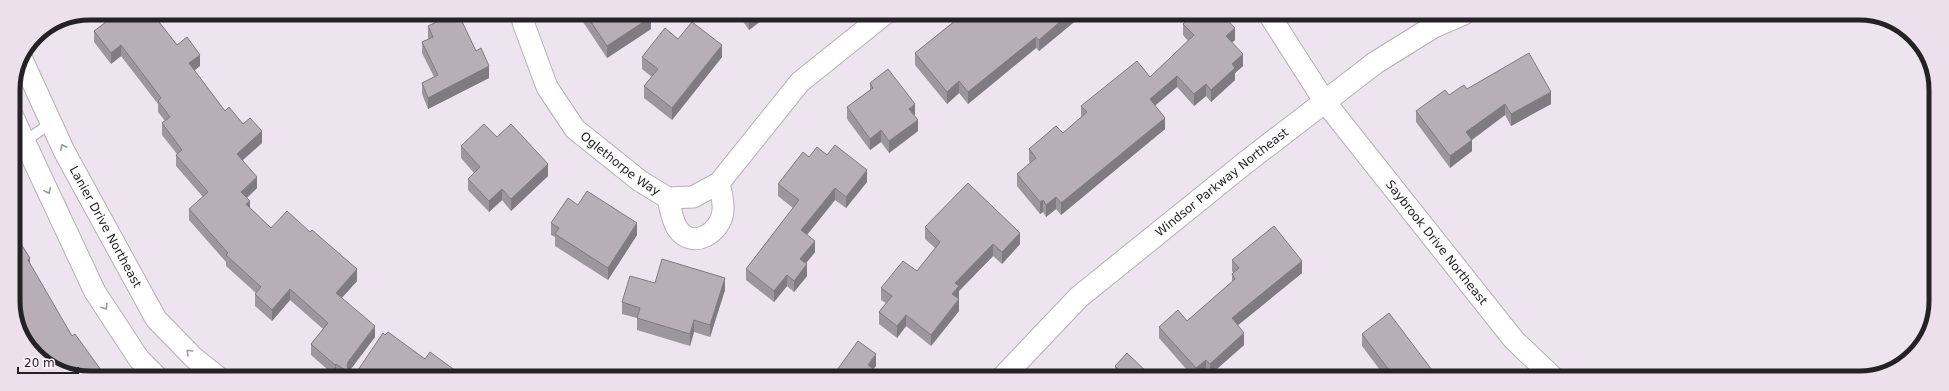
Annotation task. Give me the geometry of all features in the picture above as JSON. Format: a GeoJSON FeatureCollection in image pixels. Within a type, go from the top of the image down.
{"type":"FeatureCollection","features":[{"type":"Feature","properties":{"kind":"street","name":"Oglethorpe Way"},"geometry":{"type":"LineString","coordinates":[[523,20],[547,87],[575,129],[640,181],[668,198],[693,198],[719,183],[800,82],[877,20]]}},
{"type":"Feature","properties":{"kind":"street"},"geometry":{"type":"LineString","coordinates":[[1272,20],[1325,102]]}},
{"type":"Feature","properties":{"kind":"street","name":"Windsor Parkway Northeast"},"geometry":{"type":"LineString","coordinates":[[1009,371],[1079,297],[1245,163],[1375,63],[1432,27],[1449,20]]}},
{"type":"Feature","properties":{"kind":"street","name":"Lanier Drive Northeast"},"geometry":{"type":"LineString","coordinates":[[24,65],[51,123],[156,319],[194,358],[210,371]]}},
{"type":"Feature","properties":{"kind":"street","name":"Saybrook Drive Northeast"},"geometry":{"type":"LineString","coordinates":[[1325,102],[1514,340],[1547,371]]}},
{"type":"Feature","properties":{"kind":"street"},"geometry":{"type":"LineString","coordinates":[[20,131],[95,292],[139,359],[151,371]]}},
{"type":"Feature","properties":{"kind":"street"},"geometry":{"type":"LineString","coordinates":[[668,198],[677,228],[688,237],[700,238],[712,233],[720,225],[724,210],[719,183]]}},
{"type":"Feature","properties":{"kind":"lane"},"geometry":{"type":"LineString","coordinates":[[25,141],[51,123]]}},
{"type":"Feature","properties":{"kind":"building"},"geometry":{"type":"Polygon","coordinates":[[[109,20],[157,20],[177,45],[187,37],[200,55],[189,63],[225,111],[229,107],[243,124],[250,118],[262,131],[237,154],[257,177],[241,192],[250,201],[246,204],[271,228],[287,211],[310,232],[312,230],[357,269],[336,293],[375,326],[348,362],[347,366],[349,371],[346,371],[336,364],[335,365],[311,344],[328,323],[290,289],[272,310],[255,294],[261,287],[226,255],[228,253],[189,209],[208,192],[176,155],[182,150],[162,123],[170,117],[158,101],[161,98],[121,45],[111,53],[94,31],[109,20]]]}},
{"type":"Feature","properties":{"kind":"building"},"geometry":{"type":"Polygon","coordinates":[[[441,20],[461,20],[476,51],[481,48],[489,66],[428,98],[422,83],[438,75],[422,42],[433,37],[428,26],[441,20]]]}},
{"type":"Feature","properties":{"kind":"building"},"geometry":{"type":"Polygon","coordinates":[[[590,20],[646,20],[607,46],[590,20]]]}},
{"type":"Feature","properties":{"kind":"building"},"geometry":{"type":"Polygon","coordinates":[[[954,20],[1062,20],[1039,40],[1036,37],[968,92],[959,81],[947,92],[915,53],[955,21],[954,20]]]}},
{"type":"Feature","properties":{"kind":"building"},"geometry":{"type":"Polygon","coordinates":[[[1187,20],[1228,20],[1235,28],[1226,36],[1243,54],[1232,64],[1235,68],[1211,90],[1206,84],[1194,94],[1177,76],[1150,99],[1165,118],[1061,203],[1056,197],[1046,205],[1043,200],[1040,202],[1017,174],[1036,158],[1029,149],[1056,126],[1063,133],[1087,112],[1081,106],[1137,61],[1150,77],[1194,35],[1183,24],[1187,20]]]}},
{"type":"Feature","properties":{"kind":"building"},"geometry":{"type":"Polygon","coordinates":[[[692,22],[722,45],[672,108],[644,86],[658,69],[642,57],[665,28],[678,39],[692,22]]]}},
{"type":"Feature","properties":{"kind":"building"},"geometry":{"type":"Polygon","coordinates":[[[1529,53],[1551,92],[1511,114],[1505,104],[1466,132],[1472,140],[1450,156],[1416,111],[1445,90],[1449,95],[1464,85],[1467,89],[1529,53]]]}},
{"type":"Feature","properties":{"kind":"building"},"geometry":{"type":"Polygon","coordinates":[[[888,69],[915,104],[909,109],[918,120],[889,141],[881,130],[870,139],[847,107],[873,88],[870,83],[888,69]]]}},
{"type":"Feature","properties":{"kind":"building"},"geometry":{"type":"Polygon","coordinates":[[[484,124],[497,137],[511,124],[548,164],[511,199],[502,189],[489,201],[468,179],[480,167],[461,146],[484,124]]]}},
{"type":"Feature","properties":{"kind":"building"},"geometry":{"type":"Polygon","coordinates":[[[835,145],[867,170],[846,197],[835,188],[801,230],[815,241],[800,259],[807,264],[794,281],[787,275],[774,291],[746,269],[799,200],[778,184],[803,152],[809,157],[817,147],[827,155],[835,145]]]}},
{"type":"Feature","properties":{"kind":"building"},"geometry":{"type":"Polygon","coordinates":[[[968,183],[1020,233],[1002,252],[993,244],[955,283],[959,286],[952,294],[959,299],[931,335],[906,315],[897,326],[879,312],[892,296],[881,288],[903,261],[917,271],[940,242],[925,227],[968,183]]]}},
{"type":"Feature","properties":{"kind":"building"},"geometry":{"type":"Polygon","coordinates":[[[587,191],[637,223],[608,268],[555,234],[559,228],[551,223],[568,198],[578,205],[587,191]]]}},
{"type":"Feature","properties":{"kind":"building"},"geometry":{"type":"Polygon","coordinates":[[[1274,226],[1302,261],[1232,318],[1244,333],[1210,364],[1206,360],[1196,368],[1159,327],[1178,310],[1187,321],[1235,279],[1232,274],[1239,268],[1232,260],[1274,226]]]}},
{"type":"Feature","properties":{"kind":"building"},"geometry":{"type":"Polygon","coordinates":[[[20,242],[30,258],[28,260],[72,336],[75,334],[102,371],[72,369],[63,366],[48,357],[38,344],[36,345],[25,328],[21,314],[20,242]]]}},
{"type":"Feature","properties":{"kind":"building"},"geometry":{"type":"Polygon","coordinates":[[[662,259],[725,278],[710,325],[694,320],[690,334],[637,318],[640,308],[622,302],[630,276],[655,283],[662,259]]]}},
{"type":"Feature","properties":{"kind":"building"},"geometry":{"type":"Polygon","coordinates":[[[1389,313],[1433,371],[1390,371],[1362,334],[1389,313]]]}},
{"type":"Feature","properties":{"kind":"building"},"geometry":{"type":"Polygon","coordinates":[[[388,332],[425,359],[430,352],[456,371],[356,371],[358,370],[383,333],[385,335],[388,332]]]}},
{"type":"Feature","properties":{"kind":"building"},"geometry":{"type":"Polygon","coordinates":[[[858,341],[876,354],[868,365],[876,371],[836,371],[858,341]]]}},
{"type":"Feature","properties":{"kind":"building"},"geometry":{"type":"Polygon","coordinates":[[[1127,353],[1146,371],[1120,371],[1115,366],[1127,353]]]}}]}
